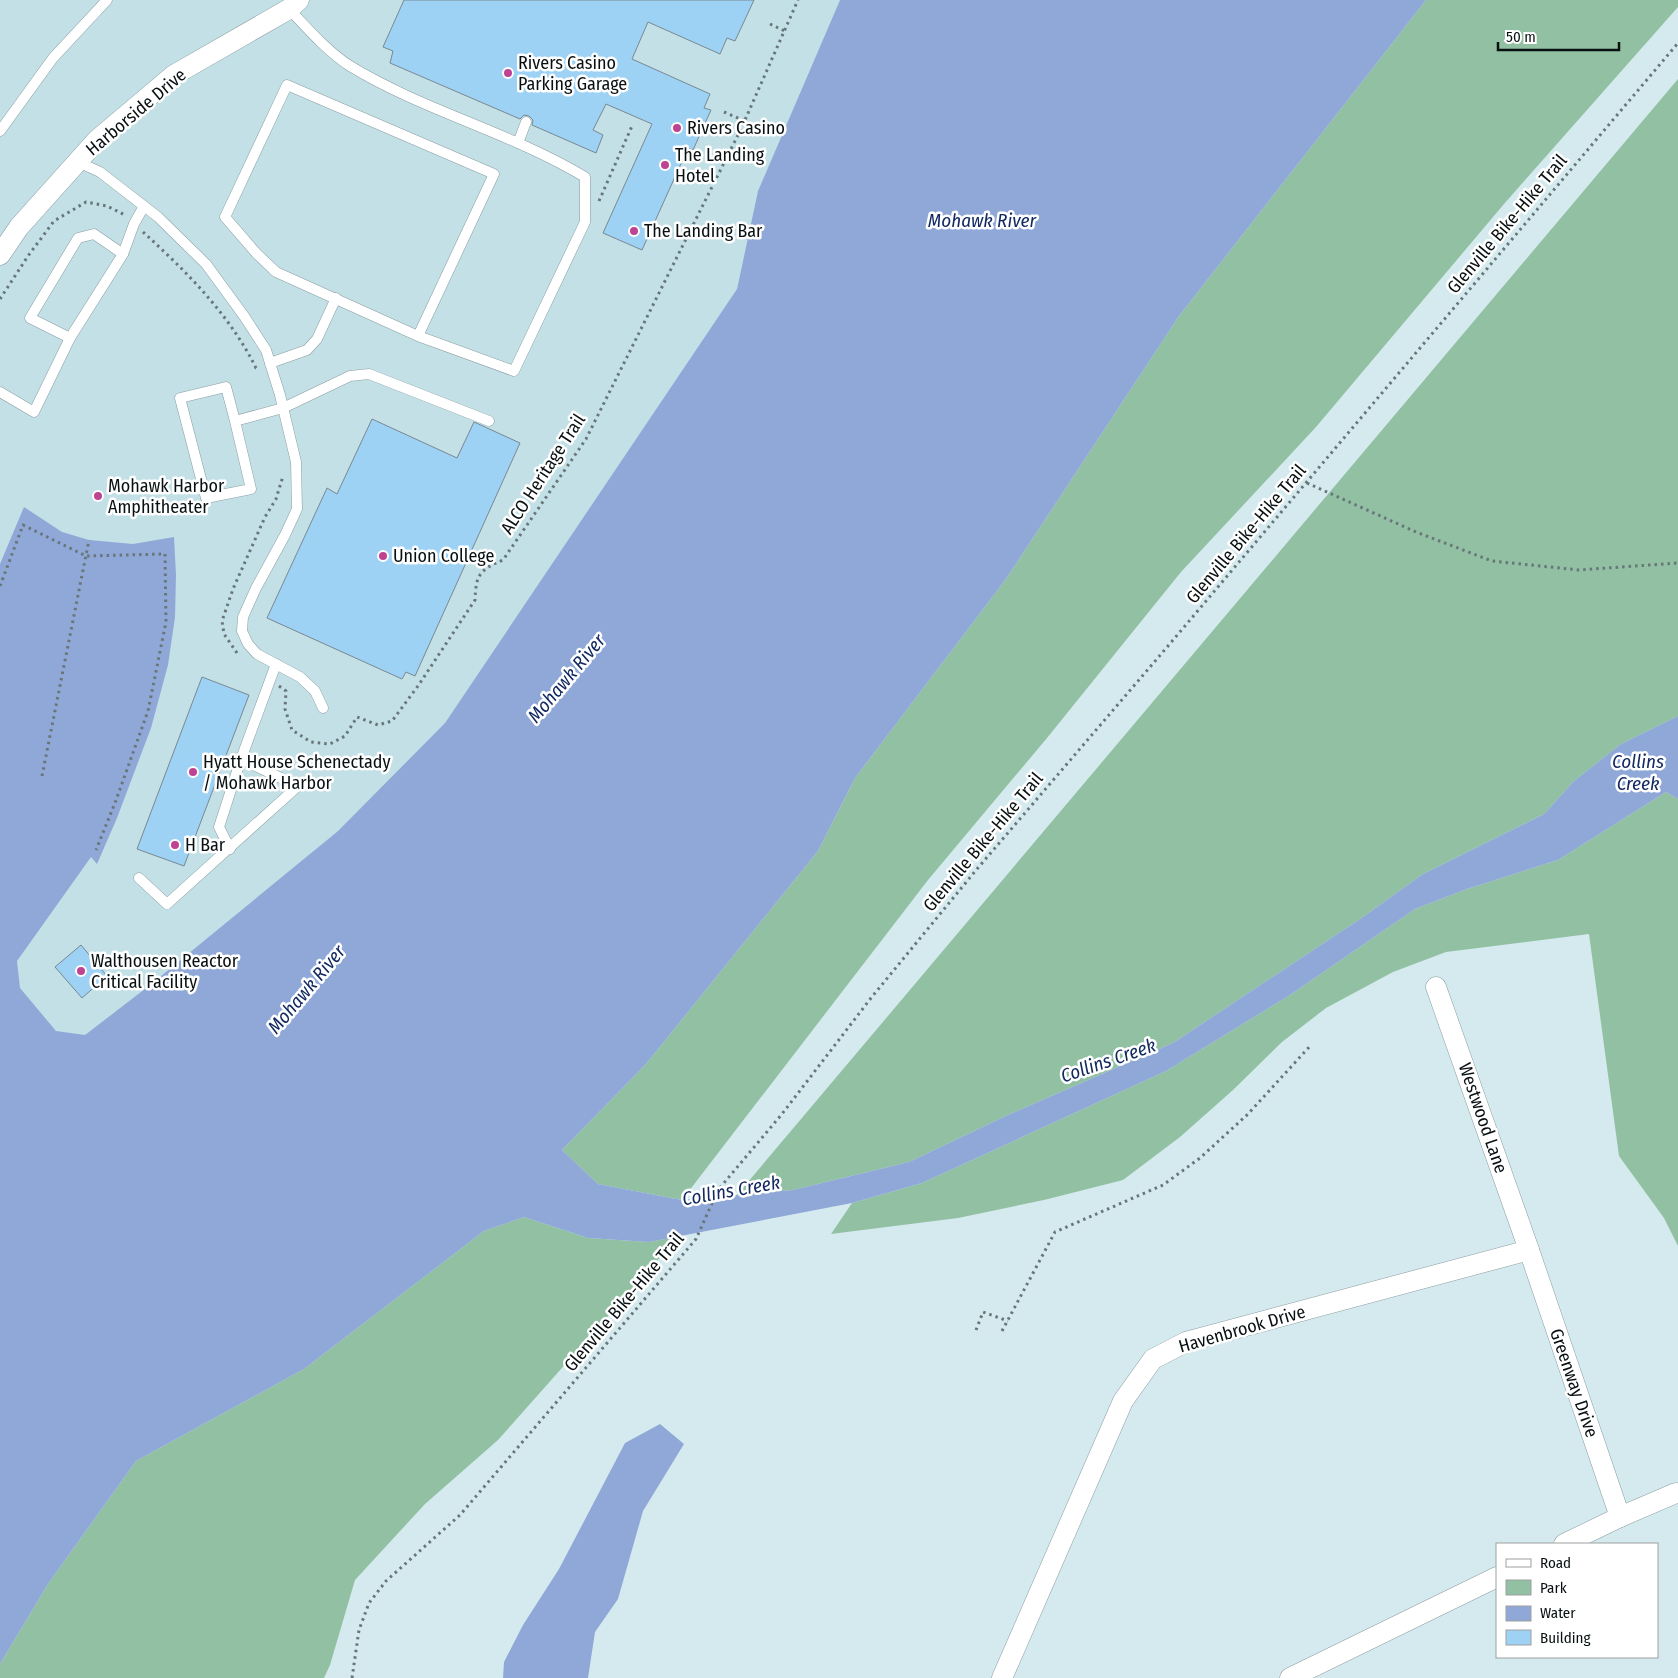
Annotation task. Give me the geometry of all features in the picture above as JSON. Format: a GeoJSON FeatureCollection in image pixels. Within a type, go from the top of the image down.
{"type":"FeatureCollection","features":[{"type":"Feature","properties":{"kind":"street","name":"Harborside Drive"},"geometry":{"type":"LineString","coordinates":[[0,255],[19,227],[97,140],[174,75],[294,4]]}},
{"type":"Feature","properties":{"kind":"street","name":"Westwood Lane"},"geometry":{"type":"LineString","coordinates":[[1436,987],[1529,1250]]}},
{"type":"Feature","properties":{"kind":"street","name":"Greenway Drive"},"geometry":{"type":"LineString","coordinates":[[1529,1250],[1620,1517]]}},
{"type":"Feature","properties":{"kind":"street","name":"Havenbrook Drive"},"geometry":{"type":"LineString","coordinates":[[1002,1678],[1123,1401],[1153,1359],[1186,1342],[1529,1250]]}},
{"type":"Feature","properties":{"kind":"street"},"geometry":{"type":"LineString","coordinates":[[1566,1543],[1676,1492]]}},
{"type":"Feature","properties":{"kind":"street"},"geometry":{"type":"LineString","coordinates":[[1290,1678],[1496,1577]]}},
{"type":"Feature","properties":{"kind":"lane"},"geometry":{"type":"LineString","coordinates":[[0,131],[53,58],[107,0]]}},
{"type":"Feature","properties":{"kind":"lane"},"geometry":{"type":"LineString","coordinates":[[294,4],[316,37],[348,65],[388,86],[554,159],[585,177],[585,222],[514,371],[418,336],[276,272],[257,254],[225,217],[287,85],[494,174],[418,336]]}},
{"type":"Feature","properties":{"kind":"lane"},"geometry":{"type":"LineString","coordinates":[[518,143],[526,122]]}},
{"type":"Feature","properties":{"kind":"lane"},"geometry":{"type":"LineString","coordinates":[[78,162],[100,172],[158,217],[206,264],[266,350],[276,380],[296,462],[297,510],[256,588],[243,617],[242,631],[248,644],[257,654],[300,677],[315,691],[323,708]]}},
{"type":"Feature","properties":{"kind":"lane"},"geometry":{"type":"LineString","coordinates":[[0,392],[34,412],[70,338],[123,254],[134,224],[144,206]]}},
{"type":"Feature","properties":{"kind":"lane"},"geometry":{"type":"LineString","coordinates":[[70,338],[30,318],[78,238],[94,234],[123,254]]}},
{"type":"Feature","properties":{"kind":"lane"},"geometry":{"type":"LineString","coordinates":[[270,363],[307,350],[317,339],[336,298]]}},
{"type":"Feature","properties":{"kind":"lane"},"geometry":{"type":"LineString","coordinates":[[235,421],[283,408],[350,376],[369,374],[489,421]]}},
{"type":"Feature","properties":{"kind":"lane"},"geometry":{"type":"LineString","coordinates":[[226,387],[235,421],[251,489],[206,498],[180,398],[226,387]]}},
{"type":"Feature","properties":{"kind":"lane"},"geometry":{"type":"LineString","coordinates":[[230,849],[219,827],[241,759],[276,664]]}},
{"type":"Feature","properties":{"kind":"lane"},"geometry":{"type":"LineString","coordinates":[[139,878],[167,904],[298,786],[241,759]]}},
{"type":"Feature","properties":{"kind":"path","name":"ALCO Heritage Trail"},"geometry":{"type":"LineString","coordinates":[[270,680],[286,691],[285,709],[292,730],[311,742],[330,744],[345,736],[357,717],[378,725],[392,721],[418,686],[475,600],[475,584],[479,573],[502,560],[586,439],[745,121],[798,0]]}},
{"type":"Feature","properties":{"kind":"path"},"geometry":{"type":"LineString","coordinates":[[770,24],[785,31]]}},
{"type":"Feature","properties":{"kind":"path","name":"Glenville Bike-Hike Trail"},"geometry":{"type":"LineString","coordinates":[[352,1678],[359,1630],[369,1603],[386,1582],[460,1515],[696,1239],[718,1190],[782,1114],[871,998],[977,869],[1307,483],[1678,43]]}},
{"type":"Feature","properties":{"kind":"path"},"geometry":{"type":"LineString","coordinates":[[724,112],[745,121]]}},
{"type":"Feature","properties":{"kind":"path"},"geometry":{"type":"LineString","coordinates":[[598,203],[632,126]]}},
{"type":"Feature","properties":{"kind":"path"},"geometry":{"type":"LineString","coordinates":[[0,299],[54,221],[86,202],[107,206],[124,214],[182,270],[211,302],[245,346],[256,368],[276,380]]}},
{"type":"Feature","properties":{"kind":"path"},"geometry":{"type":"LineString","coordinates":[[238,654],[224,634],[222,621],[233,589],[265,517],[276,499],[283,476],[282,468]]}},
{"type":"Feature","properties":{"kind":"path"},"geometry":{"type":"LineString","coordinates":[[1307,483],[1416,532],[1492,560],[1579,570],[1678,563]]}},
{"type":"Feature","properties":{"kind":"path"},"geometry":{"type":"LineString","coordinates":[[0,586],[23,525],[86,556],[164,554],[166,622],[148,711],[96,850]]}},
{"type":"Feature","properties":{"kind":"path"},"geometry":{"type":"LineString","coordinates":[[42,776],[89,540]]}},
{"type":"Feature","properties":{"kind":"path"},"geometry":{"type":"LineString","coordinates":[[1002,1331],[1056,1232],[1163,1185],[1193,1164],[1248,1114],[1311,1045]]}},
{"type":"Feature","properties":{"kind":"path"},"geometry":{"type":"LineString","coordinates":[[976,1330],[983,1312],[1008,1321]]}},
{"type":"Feature","properties":{"kind":"shaded area"},"geometry":{"type":"Polygon","coordinates":[[[0,0],[840,0],[758,191],[737,289],[445,723],[338,831],[150,985],[0,1100],[0,0]]]}},
{"type":"Feature","properties":{"kind":"green space"},"geometry":{"type":"Polygon","coordinates":[[[1426,0],[1678,0],[1678,7],[1504,204],[1316,427],[1181,572],[1047,738],[928,880],[682,1200],[598,1184],[562,1150],[646,1064],[818,851],[855,778],[1006,579],[1179,316],[1426,0]]]}},
{"type":"Feature","properties":{"kind":"green space"},"geometry":{"type":"Polygon","coordinates":[[[1678,79],[1678,716],[1621,744],[1574,781],[1544,814],[1423,874],[1360,919],[1173,1043],[1010,1114],[909,1162],[793,1190],[737,1195],[1678,79]]]}},
{"type":"Feature","properties":{"kind":"green space"},"geometry":{"type":"Polygon","coordinates":[[[1666,792],[1678,799],[1678,1246],[1664,1218],[1619,1156],[1589,934],[1446,952],[1393,972],[1326,1008],[1282,1042],[1233,1090],[1180,1137],[1123,1180],[1044,1200],[958,1218],[831,1234],[852,1203],[922,1183],[1166,1071],[1290,995],[1415,909],[1467,889],[1558,860],[1666,792]]]}},
{"type":"Feature","properties":{"kind":"green space"},"geometry":{"type":"Polygon","coordinates":[[[524,1217],[588,1238],[649,1242],[679,1236],[498,1440],[425,1504],[355,1580],[330,1665],[324,1678],[0,1678],[0,1664],[48,1584],[136,1461],[304,1369],[484,1231],[524,1217]]]}},
{"type":"Feature","properties":{"kind":"water","name":"Mohawk River"},"geometry":{"type":"Polygon","coordinates":[[[840,0],[1426,0],[1179,316],[1006,579],[855,778],[818,851],[646,1064],[562,1150],[598,1184],[682,1200],[793,1190],[909,1162],[1010,1114],[1173,1043],[1360,919],[1423,874],[1544,814],[1574,781],[1621,744],[1678,716],[1678,799],[1666,792],[1558,860],[1467,889],[1415,909],[1290,995],[1166,1071],[922,1183],[852,1203],[649,1242],[588,1238],[524,1217],[484,1231],[304,1369],[136,1461],[48,1584],[0,1664],[0,564],[24,507],[62,532],[89,540],[133,544],[174,537],[176,575],[175,617],[168,665],[151,728],[117,818],[97,864],[91,857],[17,961],[20,988],[56,1031],[85,1035],[150,985],[338,831],[445,723],[737,289],[758,191],[840,0]]]}},
{"type":"Feature","properties":{"kind":"water"},"geometry":{"type":"Polygon","coordinates":[[[660,1424],[684,1444],[643,1511],[618,1599],[595,1632],[588,1678],[503,1678],[504,1662],[523,1625],[559,1569],[625,1443],[660,1424]]]}},
{"type":"Feature","properties":{"kind":"building"},"geometry":{"type":"Polygon","coordinates":[[[404,0],[754,0],[735,41],[727,38],[720,54],[648,22],[632,59],[710,94],[704,108],[711,110],[693,150],[688,148],[642,250],[603,233],[652,124],[606,104],[593,130],[603,135],[596,153],[532,125],[533,120],[529,116],[524,115],[520,119],[390,63],[393,51],[383,47],[404,0]]]}},
{"type":"Feature","properties":{"kind":"building","name":"Union College"},"geometry":{"type":"Polygon","coordinates":[[[372,419],[457,458],[474,422],[520,443],[415,676],[406,672],[402,679],[267,618],[327,488],[337,494],[372,419]]]}},
{"type":"Feature","properties":{"kind":"building","name":"Hyatt House Schenectady / Mohawk Harbor"},"geometry":{"type":"Polygon","coordinates":[[[202,677],[249,695],[184,866],[137,849],[202,677]]]}},
{"type":"Feature","properties":{"kind":"building","name":"Walthousen Reactor Critical Facility"},"geometry":{"type":"Polygon","coordinates":[[[81,945],[107,976],[82,998],[55,967],[81,945]]]}},
{"type":"Feature","properties":{"kind":"place","name":"Rivers Casino Parking Garage"},"geometry":{"type":"Point","coordinates":[508,73]}},
{"type":"Feature","properties":{"kind":"place","name":"Rivers Casino"},"geometry":{"type":"Point","coordinates":[677,128]}},
{"type":"Feature","properties":{"kind":"place","name":"The Landing Hotel"},"geometry":{"type":"Point","coordinates":[665,165]}},
{"type":"Feature","properties":{"kind":"place","name":"The Landing Bar"},"geometry":{"type":"Point","coordinates":[634,231]}},
{"type":"Feature","properties":{"kind":"place","name":"Mohawk Harbor Amphitheater"},"geometry":{"type":"Point","coordinates":[98,496]}},
{"type":"Feature","properties":{"kind":"place","name":"Union College"},"geometry":{"type":"Point","coordinates":[383,556]}},
{"type":"Feature","properties":{"kind":"place","name":"Hyatt House Schenectady / Mohawk Harbor"},"geometry":{"type":"Point","coordinates":[193,772]}},
{"type":"Feature","properties":{"kind":"place","name":"H Bar"},"geometry":{"type":"Point","coordinates":[175,845]}},
{"type":"Feature","properties":{"kind":"place","name":"Walthousen Reactor Critical Facility"},"geometry":{"type":"Point","coordinates":[81,971]}},
{"type":"Feature","properties":{"kind":"water label","name":"Collins Creek"},"geometry":{"type":"Point","coordinates":[1638,772]}},
{"type":"Feature","properties":{"kind":"water label","name":"Collins Creek"},"geometry":{"type":"Point","coordinates":[1108,1060]}},
{"type":"Feature","properties":{"kind":"water label","name":"Collins Creek"},"geometry":{"type":"Point","coordinates":[731,1190]}}]}
